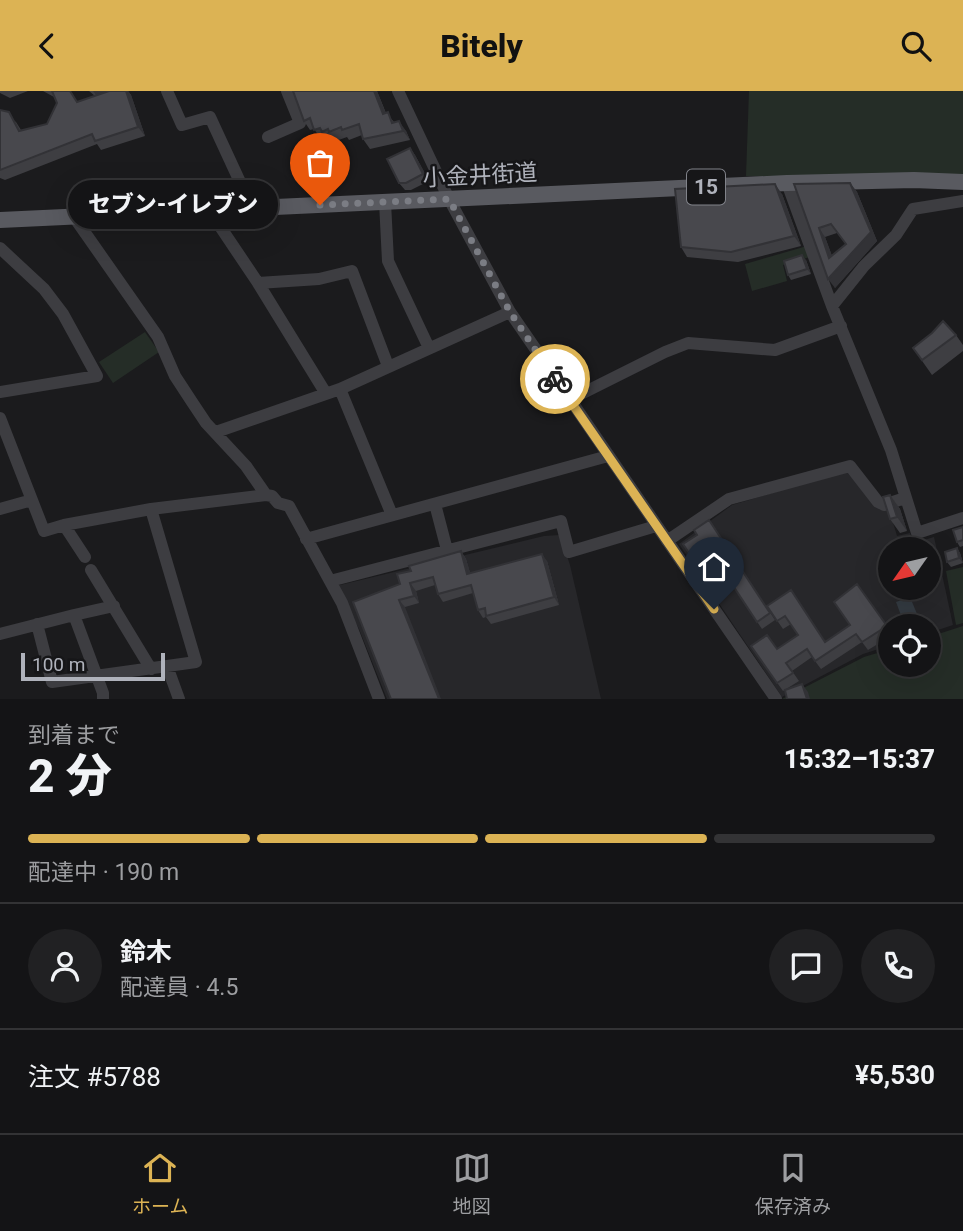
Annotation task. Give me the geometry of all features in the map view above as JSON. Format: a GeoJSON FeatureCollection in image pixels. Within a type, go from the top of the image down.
{"type":"FeatureCollection","features":[{"type":"Feature","properties":{"kind":"main road","name":"小金井街道"},"geometry":{"type":"LineString","coordinates":[[0,220],[787,183],[914,180],[963,182]]}},
{"type":"Feature","properties":{"kind":"street"},"geometry":{"type":"LineString","coordinates":[[167,91],[182,125],[210,117],[252,208]]}},
{"type":"Feature","properties":{"kind":"street"},"geometry":{"type":"LineString","coordinates":[[268,137],[300,123],[287,91]]}},
{"type":"Feature","properties":{"kind":"street"},"geometry":{"type":"LineString","coordinates":[[398,91],[449,199],[510,312],[776,699]]}},
{"type":"Feature","properties":{"kind":"street"},"geometry":{"type":"LineString","coordinates":[[787,183],[832,306],[891,450],[917,533],[963,519]]}},
{"type":"Feature","properties":{"kind":"street"},"geometry":{"type":"LineString","coordinates":[[832,306],[864,266],[886,246],[913,209],[963,201]]}},
{"type":"Feature","properties":{"kind":"street"},"geometry":{"type":"LineString","coordinates":[[385,202],[388,261],[429,348]]}},
{"type":"Feature","properties":{"kind":"street"},"geometry":{"type":"LineString","coordinates":[[209,210],[325,392]]}},
{"type":"Feature","properties":{"kind":"street"},"geometry":{"type":"LineString","coordinates":[[74,217],[158,337],[175,376],[206,423],[246,466],[266,495]]}},
{"type":"Feature","properties":{"kind":"street"},"geometry":{"type":"LineString","coordinates":[[0,248],[44,289],[63,314],[97,376],[0,392]]}},
{"type":"Feature","properties":{"kind":"street"},"geometry":{"type":"LineString","coordinates":[[258,283],[319,279],[352,271],[388,366]]}},
{"type":"Feature","properties":{"kind":"street"},"geometry":{"type":"LineString","coordinates":[[216,432],[340,389],[510,312]]}},
{"type":"Feature","properties":{"kind":"street"},"geometry":{"type":"LineString","coordinates":[[569,400],[688,343],[775,350],[841,326]]}},
{"type":"Feature","properties":{"kind":"street"},"geometry":{"type":"LineString","coordinates":[[340,389],[392,515]]}},
{"type":"Feature","properties":{"kind":"street"},"geometry":{"type":"LineString","coordinates":[[0,418],[44,531],[151,509],[266,495],[289,506],[330,581],[360,647],[379,699]]}},
{"type":"Feature","properties":{"kind":"street"},"geometry":{"type":"LineString","coordinates":[[306,540],[608,456]]}},
{"type":"Feature","properties":{"kind":"street"},"geometry":{"type":"LineString","coordinates":[[667,541],[729,499],[850,466],[878,502],[884,505],[905,498]]}},
{"type":"Feature","properties":{"kind":"street"},"geometry":{"type":"LineString","coordinates":[[0,509],[32,499]]}},
{"type":"Feature","properties":{"kind":"street"},"geometry":{"type":"LineString","coordinates":[[435,504],[447,550]]}},
{"type":"Feature","properties":{"kind":"street"},"geometry":{"type":"LineString","coordinates":[[37,624],[52,682],[196,662],[151,509]]}},
{"type":"Feature","properties":{"kind":"street"},"geometry":{"type":"LineString","coordinates":[[330,581],[561,521],[569,552],[656,526]]}},
{"type":"Feature","properties":{"kind":"street"},"geometry":{"type":"LineString","coordinates":[[64,525],[85,557]]}},
{"type":"Feature","properties":{"kind":"street"},"geometry":{"type":"LineString","coordinates":[[91,570],[151,669]]}},
{"type":"Feature","properties":{"kind":"street"},"geometry":{"type":"LineString","coordinates":[[0,634],[114,606]]}},
{"type":"Feature","properties":{"kind":"street"},"geometry":{"type":"LineString","coordinates":[[74,615],[103,699]]}},
{"type":"Feature","properties":{"kind":"street"},"geometry":{"type":"LineString","coordinates":[[167,666],[179,699]]}},
{"type":"Feature","properties":{"kind":"shaded area"},"geometry":{"type":"Polygon","coordinates":[[[749,91],[963,91],[963,180],[746,176],[749,91]]]}},
{"type":"Feature","properties":{"kind":"shaded area"},"geometry":{"type":"Polygon","coordinates":[[[807,246],[810,257],[783,265],[787,281],[752,291],[745,264],[807,246]]]}},
{"type":"Feature","properties":{"kind":"shaded area"},"geometry":{"type":"Polygon","coordinates":[[[145,332],[159,352],[113,383],[99,362],[145,332]]]}},
{"type":"Feature","properties":{"kind":"shaded area"},"geometry":{"type":"Polygon","coordinates":[[[846,471],[880,510],[889,509],[897,536],[910,533],[912,537],[878,537],[878,600],[942,600],[942,574],[953,625],[941,629],[941,614],[878,614],[878,649],[863,654],[782,697],[679,544],[732,505],[846,471]]]}},
{"type":"Feature","properties":{"kind":"shaded area"},"geometry":{"type":"Polygon","coordinates":[[[560,535],[570,565],[601,699],[387,699],[359,629],[336,586],[544,536],[560,535]]]}},
{"type":"Feature","properties":{"kind":"shaded area"},"geometry":{"type":"Polygon","coordinates":[[[963,567],[963,623],[956,625],[946,571],[963,567]]]}},
{"type":"Feature","properties":{"kind":"shaded area"},"geometry":{"type":"Polygon","coordinates":[[[911,600],[917,614],[900,614],[896,602],[911,600]]]}},
{"type":"Feature","properties":{"kind":"shaded area"},"geometry":{"type":"Polygon","coordinates":[[[963,626],[963,699],[782,699],[864,657],[878,653],[878,677],[941,677],[941,633],[963,626]]]}},
{"type":"Feature","properties":{"kind":"building"},"geometry":{"type":"Polygon","coordinates":[[[52,91],[70,91],[77,102],[109,91],[126,91],[138,127],[95,141],[92,134],[0,170],[0,110],[9,112],[19,131],[47,124],[57,103],[52,91]]]}},
{"type":"Feature","properties":{"kind":"building"},"geometry":{"type":"Polygon","coordinates":[[[293,91],[374,91],[383,114],[388,112],[392,123],[399,121],[403,131],[363,139],[359,124],[329,132],[328,129],[322,132],[320,128],[314,130],[310,118],[304,121],[293,91]]]}},
{"type":"Feature","properties":{"kind":"building"},"geometry":{"type":"Polygon","coordinates":[[[410,148],[423,174],[406,183],[399,183],[387,159],[410,148]]]}},
{"type":"Feature","properties":{"kind":"building"},"geometry":{"type":"Polygon","coordinates":[[[850,183],[871,232],[828,279],[794,184],[850,183]],[[831,224],[819,228],[829,258],[846,244],[831,224]]]}},
{"type":"Feature","properties":{"kind":"building"},"geometry":{"type":"Polygon","coordinates":[[[775,184],[794,236],[731,252],[681,247],[675,189],[775,184]]]}},
{"type":"Feature","properties":{"kind":"building"},"geometry":{"type":"Polygon","coordinates":[[[802,255],[807,269],[788,275],[784,261],[802,255]]]}},
{"type":"Feature","properties":{"kind":"building"},"geometry":{"type":"Polygon","coordinates":[[[943,321],[956,335],[922,360],[913,348],[943,321]]]}},
{"type":"Feature","properties":{"kind":"building"},"geometry":{"type":"Polygon","coordinates":[[[890,495],[897,517],[890,519],[883,497],[890,495]]]}},
{"type":"Feature","properties":{"kind":"building"},"geometry":{"type":"Polygon","coordinates":[[[709,520],[770,613],[757,622],[718,563],[713,567],[699,547],[689,553],[683,544],[697,535],[694,530],[709,520]]]}},
{"type":"Feature","properties":{"kind":"building"},"geometry":{"type":"Polygon","coordinates":[[[963,527],[963,540],[957,542],[953,530],[963,527]]]}},
{"type":"Feature","properties":{"kind":"building"},"geometry":{"type":"Polygon","coordinates":[[[957,548],[959,558],[947,562],[945,552],[957,548]]]}},
{"type":"Feature","properties":{"kind":"building"},"geometry":{"type":"Polygon","coordinates":[[[461,551],[467,574],[542,554],[554,597],[486,616],[485,608],[478,610],[471,585],[438,594],[433,577],[410,583],[414,596],[399,600],[439,699],[391,699],[353,602],[400,584],[397,574],[411,571],[409,566],[461,551]]]}},
{"type":"Feature","properties":{"kind":"building"},"geometry":{"type":"Polygon","coordinates":[[[857,584],[878,614],[878,632],[862,642],[856,634],[815,661],[807,649],[786,663],[793,673],[777,683],[751,646],[767,635],[777,649],[798,635],[785,616],[777,621],[767,606],[791,590],[825,642],[850,625],[834,602],[857,584]]]}},
{"type":"Feature","properties":{"kind":"building"},"geometry":{"type":"Polygon","coordinates":[[[802,684],[807,699],[787,699],[785,690],[802,684]]]}},
{"type":"Feature","properties":{"kind":"way so far"},"geometry":{"type":"LineString","coordinates":[[320,205],[449,199],[510,312],[555,379]]}},
{"type":"Feature","properties":{"kind":"place","name":"セブン-イレブン"},"geometry":{"type":"Point","coordinates":[320,205]}},
{"type":"Feature","properties":{"kind":"route"},"geometry":{"type":"LineString","coordinates":[[555,379],[714,609]]}}]}
